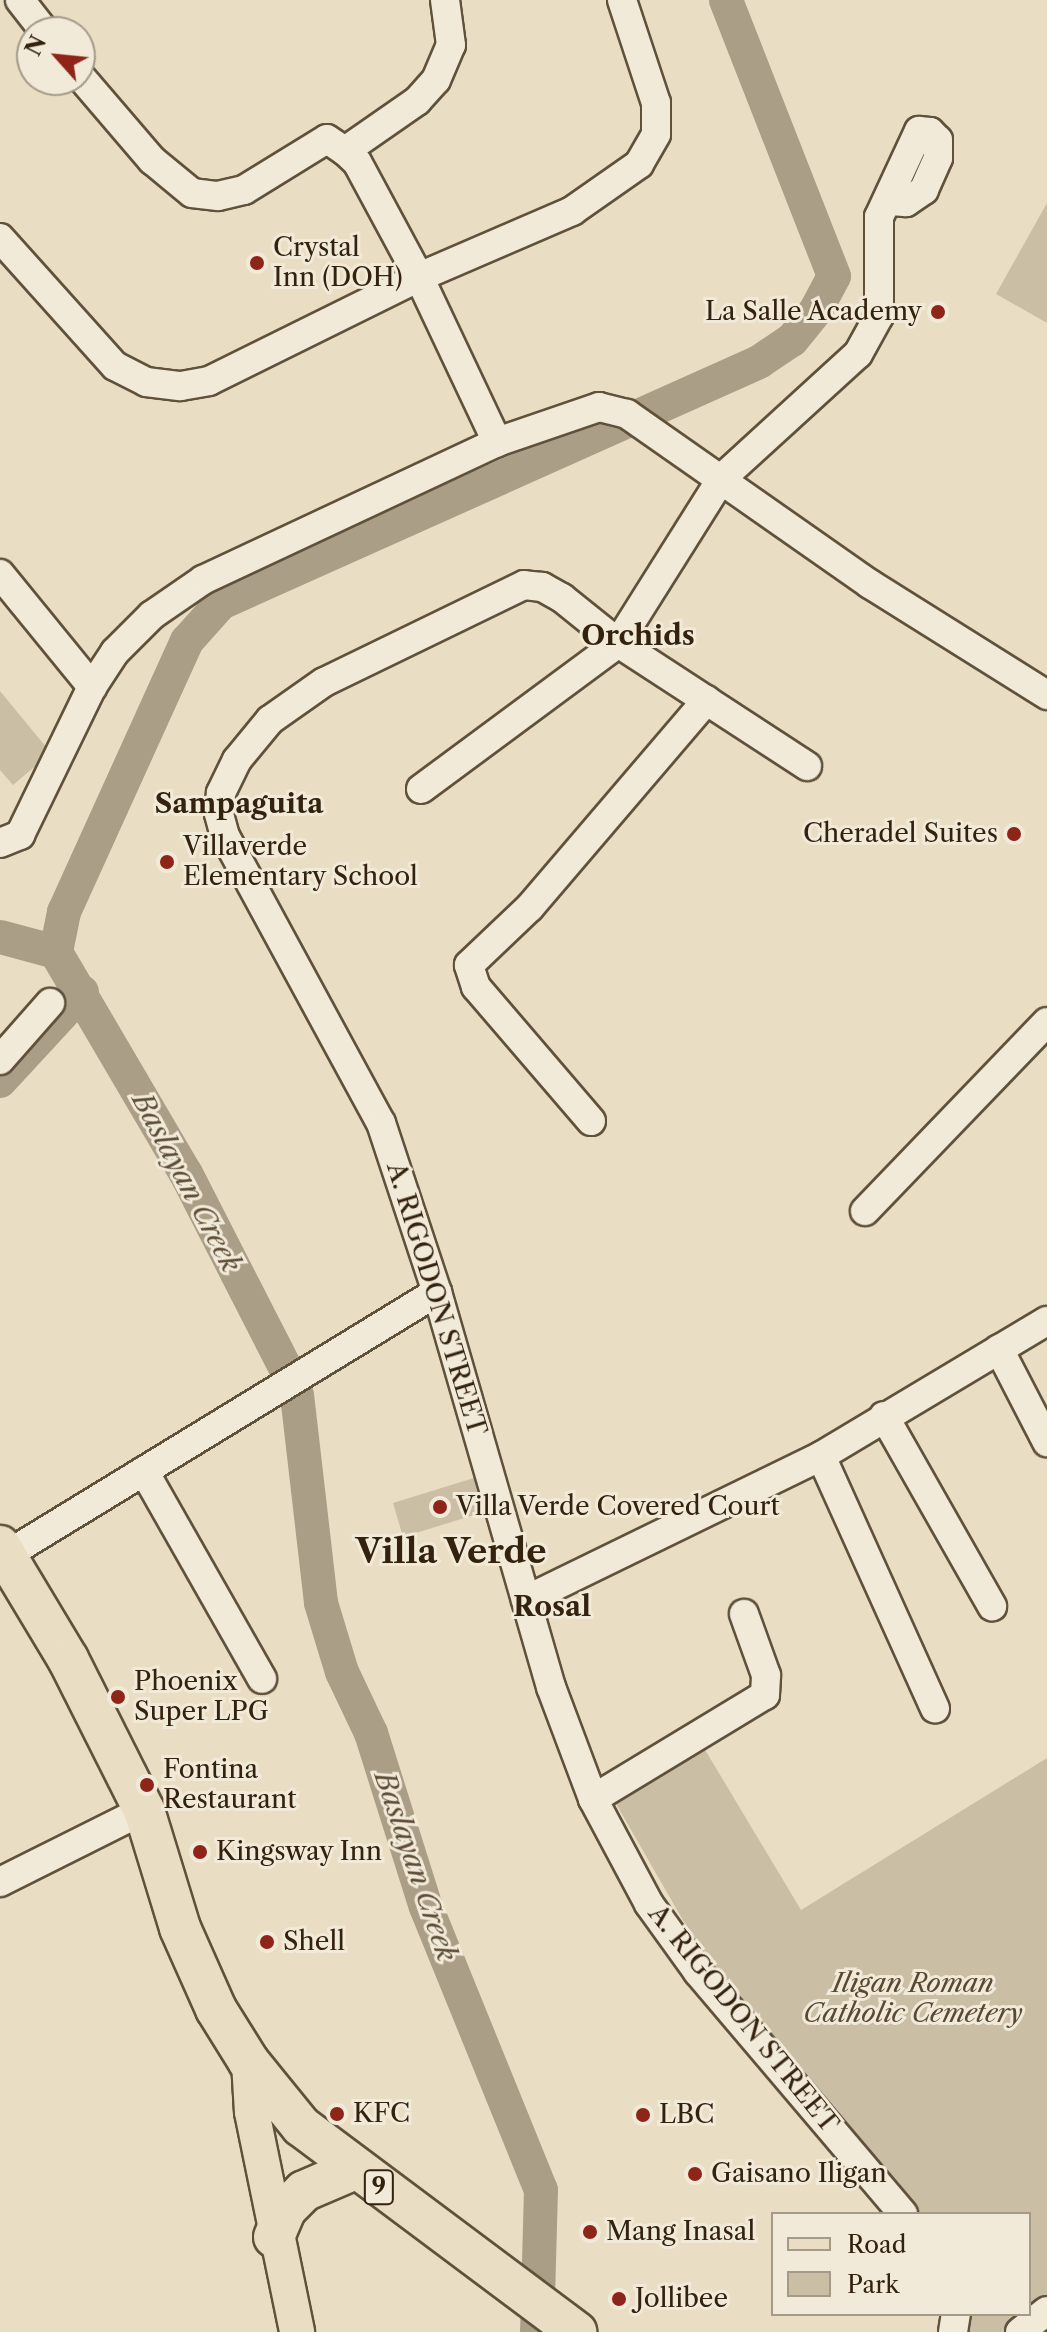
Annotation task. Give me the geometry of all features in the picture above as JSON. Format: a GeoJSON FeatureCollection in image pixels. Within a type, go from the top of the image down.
{"type":"FeatureCollection","features":[{"type":"Feature","properties":{"kind":"highway","name":"9"},"geometry":{"type":"LineString","coordinates":[[2,1560],[136,1814],[216,2009],[249,2062],[301,2126],[566,2328]]}},
{"type":"Feature","properties":{"kind":"highway"},"geometry":{"type":"LineString","coordinates":[[274,2237],[286,2209],[304,2191],[355,2169]]}},
{"type":"Feature","properties":{"kind":"main road"},"geometry":{"type":"LineString","coordinates":[[249,2062],[252,2112],[274,2237],[297,2332]]}},
{"type":"Feature","properties":{"kind":"street"},"geometry":{"type":"LineString","coordinates":[[20,0],[32,16]]}},
{"type":"Feature","properties":{"kind":"street"},"geometry":{"type":"LineString","coordinates":[[345,151],[417,101],[436,80],[451,45],[445,0]]}},
{"type":"Feature","properties":{"kind":"street"},"geometry":{"type":"LineString","coordinates":[[0,238],[115,366],[146,382],[181,386],[209,381],[419,277],[572,211],[639,164],[656,134],[656,103],[622,0]]}},
{"type":"Feature","properties":{"kind":"street"},"geometry":{"type":"LineString","coordinates":[[96,95],[152,160],[192,193],[218,196],[244,190],[327,139],[345,151],[357,162],[419,277],[497,442]]}},
{"type":"Feature","properties":{"kind":"street"},"geometry":{"type":"LineString","coordinates":[[421,789],[618,643],[722,478],[873,334],[879,316],[876,230],[887,201]]}},
{"type":"Feature","properties":{"kind":"street"},"geometry":{"type":"LineString","coordinates":[[0,843],[20,835],[92,687],[115,652],[152,615],[203,580],[497,442],[599,407],[627,414],[870,584],[1047,695]]}},
{"type":"Feature","properties":{"kind":"street"},"geometry":{"type":"LineString","coordinates":[[0,574],[92,687]]}},
{"type":"Feature","properties":{"kind":"street","name":"A. RIGODON STREET"},"geometry":{"type":"LineString","coordinates":[[807,766],[618,643],[542,587],[508,589],[313,690],[270,720],[237,760],[221,793],[219,814],[225,836],[381,1123],[437,1292],[569,1741],[593,1799],[649,1904],[698,1972],[901,2212]]}},
{"type":"Feature","properties":{"kind":"street"},"geometry":{"type":"LineString","coordinates":[[591,1121],[476,987],[469,965],[530,907],[707,700]]}},
{"type":"Feature","properties":{"kind":"street"},"geometry":{"type":"LineString","coordinates":[[0,1060],[50,1003]]}},
{"type":"Feature","properties":{"kind":"street"},"geometry":{"type":"LineString","coordinates":[[865,1211],[1047,1022]]}},
{"type":"Feature","properties":{"kind":"street"},"geometry":{"type":"LineString","coordinates":[[2,1560],[437,1292]]}},
{"type":"Feature","properties":{"kind":"street"},"geometry":{"type":"LineString","coordinates":[[526,1600],[821,1456],[1047,1321]]}},
{"type":"Feature","properties":{"kind":"street"},"geometry":{"type":"LineString","coordinates":[[999,1349],[1047,1442]]}},
{"type":"Feature","properties":{"kind":"street"},"geometry":{"type":"LineString","coordinates":[[884,1416],[992,1606]]}},
{"type":"Feature","properties":{"kind":"street"},"geometry":{"type":"LineString","coordinates":[[821,1456],[935,1708]]}},
{"type":"Feature","properties":{"kind":"street"},"geometry":{"type":"LineString","coordinates":[[144,1471],[262,1679]]}},
{"type":"Feature","properties":{"kind":"street"},"geometry":{"type":"LineString","coordinates":[[593,1799],[765,1695],[766,1675],[744,1614]]}},
{"type":"Feature","properties":{"kind":"street"},"geometry":{"type":"LineString","coordinates":[[0,1882],[136,1814]]}},
{"type":"Feature","properties":{"kind":"street"},"geometry":{"type":"LineString","coordinates":[[1020,2332],[1047,2311]]}},
{"type":"Feature","properties":{"kind":"green space"},"geometry":{"type":"Polygon","coordinates":[[[1047,203],[1047,323],[996,294],[1047,203]]]}},
{"type":"Feature","properties":{"kind":"green space"},"geometry":{"type":"Polygon","coordinates":[[[0,691],[51,753],[13,785],[0,770],[0,691]]]}},
{"type":"Feature","properties":{"kind":"green space","name":"Villa Verde Covered Court"},"geometry":{"type":"Polygon","coordinates":[[[477,1477],[487,1511],[403,1537],[393,1503],[477,1477]]]}},
{"type":"Feature","properties":{"kind":"green space","name":"Iligan Roman Catholic Cemetery"},"geometry":{"type":"Polygon","coordinates":[[[704,1748],[801,1910],[1047,1758],[1047,2332],[963,2332],[967,2316],[1031,2316],[1031,2212],[916,2212],[715,1976],[611,1795],[704,1748]]]}},
{"type":"Feature","properties":{"kind":"waterway"},"geometry":{"type":"LineString","coordinates":[[288,1373],[186,1174],[56,952],[64,912],[187,641],[221,603],[759,362],[792,340],[816,310],[834,276],[726,0]]}},
{"type":"Feature","properties":{"kind":"waterway","name":"Baslayan Creek"},"geometry":{"type":"LineString","coordinates":[[0,937],[56,952]]}},
{"type":"Feature","properties":{"kind":"waterway"},"geometry":{"type":"LineString","coordinates":[[0,1081],[82,992]]}},
{"type":"Feature","properties":{"kind":"waterway","name":"Baslayan Creek"},"geometry":{"type":"LineString","coordinates":[[297,1395],[321,1603],[342,1672],[371,1733],[426,1907],[541,2190],[537,2332]]}},
{"type":"Feature","properties":{"kind":"place","name":"Crystal Inn (DOH)"},"geometry":{"type":"Point","coordinates":[257,263]}},
{"type":"Feature","properties":{"kind":"place","name":"La Salle Academy"},"geometry":{"type":"Point","coordinates":[938,312]}},
{"type":"Feature","properties":{"kind":"place","name":"Cheradel Suites"},"geometry":{"type":"Point","coordinates":[1014,834]}},
{"type":"Feature","properties":{"kind":"place","name":"Villaverde Elementary School"},"geometry":{"type":"Point","coordinates":[167,862]}},
{"type":"Feature","properties":{"kind":"place","name":"Villa Verde Covered Court"},"geometry":{"type":"Point","coordinates":[440,1507]}},
{"type":"Feature","properties":{"kind":"place","name":"Phoenix Super LPG"},"geometry":{"type":"Point","coordinates":[118,1697]}},
{"type":"Feature","properties":{"kind":"place","name":"Fontina Restaurant"},"geometry":{"type":"Point","coordinates":[147,1785]}},
{"type":"Feature","properties":{"kind":"place","name":"Kingsway Inn"},"geometry":{"type":"Point","coordinates":[200,1852]}},
{"type":"Feature","properties":{"kind":"place","name":"Shell"},"geometry":{"type":"Point","coordinates":[267,1942]}},
{"type":"Feature","properties":{"kind":"place","name":"KFC"},"geometry":{"type":"Point","coordinates":[337,2114]}},
{"type":"Feature","properties":{"kind":"place","name":"LBC"},"geometry":{"type":"Point","coordinates":[643,2115]}},
{"type":"Feature","properties":{"kind":"place","name":"Gaisano Iligan"},"geometry":{"type":"Point","coordinates":[695,2174]}},
{"type":"Feature","properties":{"kind":"place","name":"Mang Inasal"},"geometry":{"type":"Point","coordinates":[590,2232]}},
{"type":"Feature","properties":{"kind":"place","name":"Jollibee"},"geometry":{"type":"Point","coordinates":[619,2299]}},
{"type":"Feature","properties":{"kind":"district","name":"Orchids"},"geometry":{"type":"Point","coordinates":[638,635]}},
{"type":"Feature","properties":{"kind":"district","name":"Sampaguita"},"geometry":{"type":"Point","coordinates":[239,803]}},
{"type":"Feature","properties":{"kind":"district","name":"Villa Verde"},"geometry":{"type":"Point","coordinates":[451,1552]}},
{"type":"Feature","properties":{"kind":"district","name":"Rosal"},"geometry":{"type":"Point","coordinates":[552,1606]}}]}
